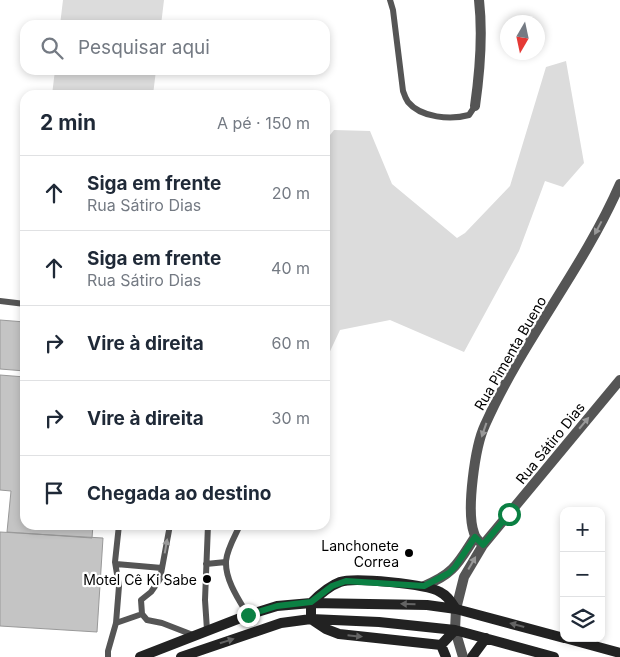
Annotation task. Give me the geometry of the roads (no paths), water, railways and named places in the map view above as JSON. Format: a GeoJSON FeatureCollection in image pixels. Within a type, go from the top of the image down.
{"type":"FeatureCollection","features":[{"type":"Feature","properties":{"kind":"main road"},"geometry":{"type":"LineString","coordinates":[[311,602],[332,586],[346,581],[424,586],[440,591],[448,597],[456,609]]}},
{"type":"Feature","properties":{"kind":"main road"},"geometry":{"type":"LineString","coordinates":[[311,602],[311,619]]}},
{"type":"Feature","properties":{"kind":"main road"},"geometry":{"type":"LineString","coordinates":[[140,657],[248,615],[277,606],[311,602],[427,605],[456,609],[560,637]]}},
{"type":"Feature","properties":{"kind":"main road"},"geometry":{"type":"LineString","coordinates":[[311,619],[326,629],[339,634],[440,645],[456,630]]}},
{"type":"Feature","properties":{"kind":"main road"},"geometry":{"type":"LineString","coordinates":[[181,657],[281,623],[311,619],[379,622],[456,630],[554,657]]}},
{"type":"Feature","properties":{"kind":"main road"},"geometry":{"type":"LineString","coordinates":[[472,657],[486,638]]}},
{"type":"Feature","properties":{"kind":"main road"},"geometry":{"type":"LineString","coordinates":[[579,642],[620,653]]}},
{"type":"Feature","properties":{"kind":"main road"},"geometry":{"type":"LineString","coordinates":[[440,645],[446,657]]}},
{"type":"Feature","properties":{"kind":"street"},"geometry":{"type":"LineString","coordinates":[[475,106],[479,79],[482,24],[479,0]]}},
{"type":"Feature","properties":{"kind":"street","name":"Rua Pimenta Bueno"},"geometry":{"type":"LineString","coordinates":[[475,537],[472,526],[472,487],[477,452],[484,427],[510,376],[586,250],[620,184]]}},
{"type":"Feature","properties":{"kind":"street","name":"Rua Sátiro Dias"},"geometry":{"type":"LineString","coordinates":[[464,657],[456,630],[456,609],[464,577],[483,545],[620,380]]}},
{"type":"Feature","properties":{"kind":"street"},"geometry":{"type":"LineString","coordinates":[[424,586],[449,573],[475,537],[483,545]]}},
{"type":"Feature","properties":{"kind":"lane"},"geometry":{"type":"LineString","coordinates":[[390,0],[393,10],[403,91],[408,102],[416,108],[438,117],[458,118],[469,115],[475,106]]}},
{"type":"Feature","properties":{"kind":"lane"},"geometry":{"type":"LineString","coordinates":[[0,301],[20,303]]}},
{"type":"Feature","properties":{"kind":"lane"},"geometry":{"type":"LineString","coordinates":[[108,657],[116,623],[119,586],[116,564],[119,530]]}},
{"type":"Feature","properties":{"kind":"lane"},"geometry":{"type":"LineString","coordinates":[[169,530],[160,579],[151,592],[141,600],[142,614],[148,620],[162,623],[193,636]]}},
{"type":"Feature","properties":{"kind":"lane"},"geometry":{"type":"LineString","coordinates":[[207,630],[205,600],[208,530]]}},
{"type":"Feature","properties":{"kind":"lane"},"geometry":{"type":"LineString","coordinates":[[238,530],[226,562],[231,582],[248,615]]}},
{"type":"Feature","properties":{"kind":"lane"},"geometry":{"type":"LineString","coordinates":[[206,564],[226,562]]}},
{"type":"Feature","properties":{"kind":"lane"},"geometry":{"type":"LineString","coordinates":[[116,564],[162,568]]}},
{"type":"Feature","properties":{"kind":"lane"},"geometry":{"type":"LineString","coordinates":[[116,623],[142,614]]}},
{"type":"Feature","properties":{"kind":"place","name":"Lanchonete Correa"},"geometry":{"type":"Point","coordinates":[409,553]}},
{"type":"Feature","properties":{"kind":"place","name":"Motel Cê Ki Sabe"},"geometry":{"type":"Point","coordinates":[207,579]}}]}
